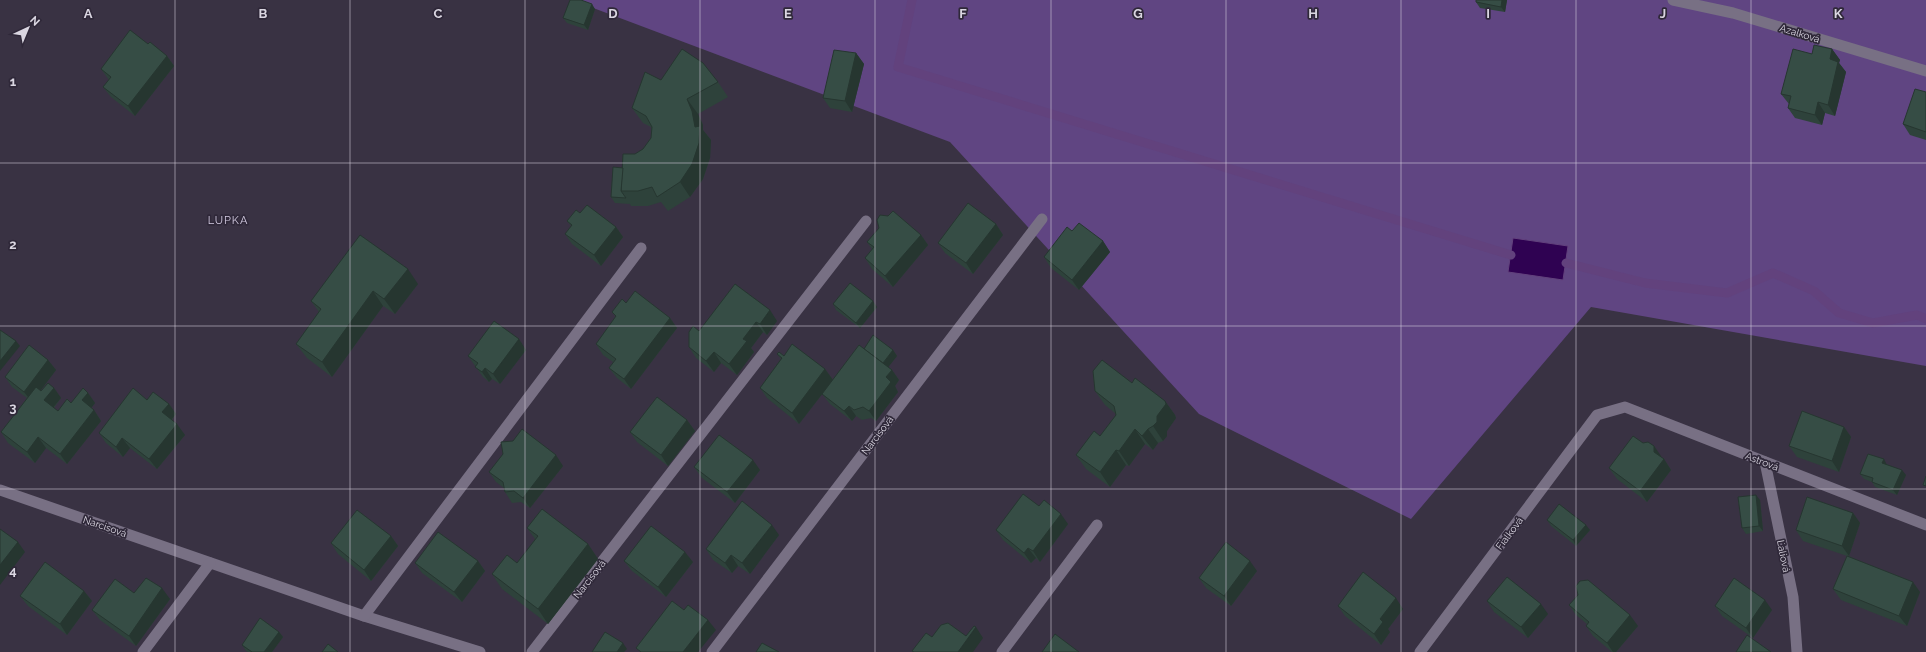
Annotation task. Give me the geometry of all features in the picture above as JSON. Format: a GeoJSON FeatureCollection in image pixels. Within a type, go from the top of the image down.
{"type":"FeatureCollection","features":[{"type":"Feature","properties":{"kind":"street","name":"Azalková"},"geometry":{"type":"LineString","coordinates":[[1673,0],[1733,13],[1926,71]]}},
{"type":"Feature","properties":{"kind":"street","name":"Narcisová"},"geometry":{"type":"LineString","coordinates":[[712,652],[1042,219]]}},
{"type":"Feature","properties":{"kind":"street","name":"Narcisová"},"geometry":{"type":"LineString","coordinates":[[532,652],[866,222]]}},
{"type":"Feature","properties":{"kind":"street"},"geometry":{"type":"LineString","coordinates":[[364,616],[641,248]]}},
{"type":"Feature","properties":{"kind":"street","name":"Astrová"},"geometry":{"type":"LineString","coordinates":[[1597,415],[1625,407],[1926,525]]}},
{"type":"Feature","properties":{"kind":"street","name":"Fialková"},"geometry":{"type":"LineString","coordinates":[[1420,652],[1597,415]]}},
{"type":"Feature","properties":{"kind":"street","name":"Ľaliová"},"geometry":{"type":"LineString","coordinates":[[1765,462],[1792,597],[1797,652]]}},
{"type":"Feature","properties":{"kind":"street","name":"Narcisová"},"geometry":{"type":"LineString","coordinates":[[0,490],[364,616],[480,652]]}},
{"type":"Feature","properties":{"kind":"street"},"geometry":{"type":"LineString","coordinates":[[1002,652],[1097,525]]}},
{"type":"Feature","properties":{"kind":"street"},"geometry":{"type":"LineString","coordinates":[[143,652],[210,563]]}},
{"type":"Feature","properties":{"kind":"shaded area"},"geometry":{"type":"Polygon","coordinates":[[[572,0],[1926,0],[1926,366],[1591,307],[1411,519],[1199,414],[950,142],[572,0]]]}},
{"type":"Feature","properties":{"kind":"shaded area"},"geometry":{"type":"Polygon","coordinates":[[[1513,238],[1568,246],[1563,280],[1508,272],[1513,238]]]}},
{"type":"Feature","properties":{"kind":"building"},"geometry":{"type":"Polygon","coordinates":[[[570,0],[581,0],[592,4],[584,25],[563,18],[570,0]]]}},
{"type":"Feature","properties":{"kind":"building"},"geometry":{"type":"Polygon","coordinates":[[[1476,0],[1502,0],[1501,7],[1476,2],[1476,0]]]}},
{"type":"Feature","properties":{"kind":"building"},"geometry":{"type":"Polygon","coordinates":[[[130,30],[148,44],[150,42],[167,56],[128,106],[103,87],[111,77],[101,69],[130,30]]]}},
{"type":"Feature","properties":{"kind":"building"},"geometry":{"type":"Polygon","coordinates":[[[1814,45],[1832,49],[1830,59],[1838,62],[1828,105],[1818,102],[1815,115],[1788,108],[1791,96],[1781,94],[1793,49],[1812,54],[1814,45]]]}},
{"type":"Feature","properties":{"kind":"building"},"geometry":{"type":"Polygon","coordinates":[[[682,49],[703,63],[718,82],[687,99],[692,111],[695,127],[700,126],[699,143],[692,164],[680,182],[657,197],[652,187],[638,191],[621,191],[623,154],[635,154],[643,149],[651,138],[652,127],[646,116],[632,108],[645,72],[661,80],[682,49]]]}},
{"type":"Feature","properties":{"kind":"building"},"geometry":{"type":"Polygon","coordinates":[[[834,50],[856,53],[845,101],[823,98],[834,50]]]}},
{"type":"Feature","properties":{"kind":"building"},"geometry":{"type":"Polygon","coordinates":[[[1915,89],[1926,92],[1926,132],[1903,124],[1915,89]]]}},
{"type":"Feature","properties":{"kind":"building"},"geometry":{"type":"Polygon","coordinates":[[[613,167],[623,168],[621,191],[626,198],[611,197],[613,167]]]}},
{"type":"Feature","properties":{"kind":"building"},"geometry":{"type":"Polygon","coordinates":[[[968,203],[996,224],[966,263],[938,243],[968,203]]]}},
{"type":"Feature","properties":{"kind":"building"},"geometry":{"type":"Polygon","coordinates":[[[587,205],[616,227],[594,255],[565,234],[572,225],[567,221],[576,210],[580,213],[587,205]]]}},
{"type":"Feature","properties":{"kind":"building"},"geometry":{"type":"Polygon","coordinates":[[[893,211],[921,235],[885,276],[865,258],[874,247],[867,242],[879,228],[877,220],[880,215],[888,216],[893,211]]]}},
{"type":"Feature","properties":{"kind":"building"},"geometry":{"type":"Polygon","coordinates":[[[1079,223],[1103,241],[1072,280],[1044,257],[1067,227],[1072,231],[1079,223]]]}},
{"type":"Feature","properties":{"kind":"building"},"geometry":{"type":"Polygon","coordinates":[[[360,235],[408,269],[384,299],[373,291],[322,362],[296,344],[321,309],[311,301],[360,235]]]}},
{"type":"Feature","properties":{"kind":"building"},"geometry":{"type":"Polygon","coordinates":[[[850,283],[873,301],[856,323],[833,304],[850,283]]]}},
{"type":"Feature","properties":{"kind":"building"},"geometry":{"type":"Polygon","coordinates":[[[735,284],[770,310],[760,324],[756,322],[743,339],[747,341],[729,364],[714,352],[706,361],[689,347],[689,332],[693,326],[699,331],[735,284]]]}},
{"type":"Feature","properties":{"kind":"building"},"geometry":{"type":"Polygon","coordinates":[[[635,291],[670,318],[624,379],[609,368],[616,359],[596,344],[616,316],[612,312],[622,299],[626,303],[635,291]]]}},
{"type":"Feature","properties":{"kind":"building"},"geometry":{"type":"Polygon","coordinates":[[[494,321],[519,339],[493,374],[485,368],[482,372],[475,367],[478,363],[468,356],[494,321]]]}},
{"type":"Feature","properties":{"kind":"building"},"geometry":{"type":"Polygon","coordinates":[[[0,330],[16,341],[0,361],[0,330]]]}},
{"type":"Feature","properties":{"kind":"building"},"geometry":{"type":"Polygon","coordinates":[[[873,335],[893,350],[883,363],[864,349],[873,335]]]}},
{"type":"Feature","properties":{"kind":"building"},"geometry":{"type":"Polygon","coordinates":[[[792,344],[825,369],[792,413],[760,388],[782,358],[777,354],[779,352],[784,356],[792,344]]]}},
{"type":"Feature","properties":{"kind":"building"},"geometry":{"type":"Polygon","coordinates":[[[29,345],[48,360],[24,392],[5,377],[29,345]]]}},
{"type":"Feature","properties":{"kind":"building"},"geometry":{"type":"Polygon","coordinates":[[[859,345],[892,370],[886,377],[891,382],[869,411],[863,407],[854,410],[849,406],[844,411],[822,394],[859,345]]]}},
{"type":"Feature","properties":{"kind":"building"},"geometry":{"type":"Polygon","coordinates":[[[1102,360],[1132,383],[1135,378],[1165,401],[1166,404],[1157,416],[1157,422],[1142,436],[1135,429],[1119,451],[1116,450],[1100,472],[1076,455],[1094,431],[1100,436],[1116,415],[1114,406],[1095,391],[1093,371],[1102,360]]]}},
{"type":"Feature","properties":{"kind":"building"},"geometry":{"type":"Polygon","coordinates":[[[48,383],[54,388],[44,400],[58,411],[67,399],[71,403],[83,388],[88,393],[82,400],[94,410],[60,454],[38,437],[27,452],[1,432],[36,387],[41,391],[48,383]]]}},
{"type":"Feature","properties":{"kind":"building"},"geometry":{"type":"Polygon","coordinates":[[[133,388],[147,400],[153,392],[169,404],[162,412],[177,424],[149,459],[122,438],[116,447],[99,433],[133,388]]]}},
{"type":"Feature","properties":{"kind":"building"},"geometry":{"type":"Polygon","coordinates":[[[657,397],[687,420],[661,455],[630,432],[657,397]]]}},
{"type":"Feature","properties":{"kind":"building"},"geometry":{"type":"Polygon","coordinates":[[[1802,411],[1844,427],[1832,461],[1789,446],[1802,411]]]}},
{"type":"Feature","properties":{"kind":"building"},"geometry":{"type":"Polygon","coordinates":[[[522,429],[556,455],[523,498],[514,491],[505,492],[503,482],[489,472],[503,454],[501,442],[513,441],[522,429]]]}},
{"type":"Feature","properties":{"kind":"building"},"geometry":{"type":"Polygon","coordinates":[[[719,435],[753,460],[727,492],[694,467],[719,435]]]}},
{"type":"Feature","properties":{"kind":"building"},"geometry":{"type":"Polygon","coordinates":[[[1633,436],[1643,443],[1648,442],[1654,446],[1654,452],[1664,459],[1640,491],[1609,468],[1633,436]]]}},
{"type":"Feature","properties":{"kind":"building"},"geometry":{"type":"Polygon","coordinates":[[[1868,454],[1884,459],[1882,463],[1902,470],[1893,490],[1872,482],[1873,478],[1860,474],[1868,454]]]}},
{"type":"Feature","properties":{"kind":"building"},"geometry":{"type":"Polygon","coordinates":[[[1926,476],[1926,486],[1923,485],[1926,476]]]}},
{"type":"Feature","properties":{"kind":"building"},"geometry":{"type":"Polygon","coordinates":[[[1023,494],[1039,506],[1044,500],[1061,514],[1033,551],[1028,548],[1024,553],[996,530],[1023,494]]]}},
{"type":"Feature","properties":{"kind":"building"},"geometry":{"type":"Polygon","coordinates":[[[1756,495],[1759,526],[1742,528],[1738,497],[1756,495]]]}},
{"type":"Feature","properties":{"kind":"building"},"geometry":{"type":"Polygon","coordinates":[[[1807,497],[1853,513],[1842,546],[1796,530],[1807,497]]]}},
{"type":"Feature","properties":{"kind":"building"},"geometry":{"type":"Polygon","coordinates":[[[742,501],[772,525],[742,563],[731,555],[725,563],[706,549],[742,501]]]}},
{"type":"Feature","properties":{"kind":"building"},"geometry":{"type":"Polygon","coordinates":[[[1559,504],[1586,525],[1573,540],[1547,520],[1559,504]]]}},
{"type":"Feature","properties":{"kind":"building"},"geometry":{"type":"Polygon","coordinates":[[[542,509],[588,544],[538,609],[492,574],[507,555],[517,563],[538,536],[527,528],[542,509]]]}},
{"type":"Feature","properties":{"kind":"building"},"geometry":{"type":"Polygon","coordinates":[[[357,510],[391,536],[364,570],[331,543],[357,510]]]}},
{"type":"Feature","properties":{"kind":"building"},"geometry":{"type":"Polygon","coordinates":[[[651,526],[685,552],[658,587],[624,561],[651,526]]]}},
{"type":"Feature","properties":{"kind":"building"},"geometry":{"type":"Polygon","coordinates":[[[0,529],[18,542],[0,565],[0,529]]]}},
{"type":"Feature","properties":{"kind":"building"},"geometry":{"type":"Polygon","coordinates":[[[438,532],[478,561],[454,592],[415,563],[438,532]]]}},
{"type":"Feature","properties":{"kind":"building"},"geometry":{"type":"Polygon","coordinates":[[[1226,542],[1250,561],[1224,596],[1199,578],[1226,542]]]}},
{"type":"Feature","properties":{"kind":"building"},"geometry":{"type":"Polygon","coordinates":[[[1847,556],[1913,582],[1899,616],[1833,589],[1847,556]]]}},
{"type":"Feature","properties":{"kind":"building"},"geometry":{"type":"Polygon","coordinates":[[[45,562],[84,591],[60,624],[20,596],[45,562]]]}},
{"type":"Feature","properties":{"kind":"building"},"geometry":{"type":"Polygon","coordinates":[[[1363,572],[1396,598],[1380,619],[1383,622],[1374,634],[1338,606],[1363,572]]]}},
{"type":"Feature","properties":{"kind":"building"},"geometry":{"type":"Polygon","coordinates":[[[1507,577],[1541,604],[1521,627],[1487,601],[1507,577]]]}},
{"type":"Feature","properties":{"kind":"building"},"geometry":{"type":"Polygon","coordinates":[[[146,578],[162,588],[129,636],[92,610],[115,579],[134,593],[146,578]]]}},
{"type":"Feature","properties":{"kind":"building"},"geometry":{"type":"Polygon","coordinates":[[[1734,578],[1765,600],[1746,628],[1715,606],[1734,578]]]}},
{"type":"Feature","properties":{"kind":"building"},"geometry":{"type":"Polygon","coordinates":[[[1588,580],[1630,615],[1607,643],[1586,626],[1589,622],[1569,605],[1578,595],[1576,586],[1580,581],[1588,580]]]}},
{"type":"Feature","properties":{"kind":"building"},"geometry":{"type":"Polygon","coordinates":[[[672,601],[684,610],[688,605],[708,620],[683,652],[641,652],[636,648],[672,601]]]}},
{"type":"Feature","properties":{"kind":"building"},"geometry":{"type":"Polygon","coordinates":[[[260,618],[279,632],[264,652],[252,652],[242,645],[260,618]]]}},
{"type":"Feature","properties":{"kind":"building"},"geometry":{"type":"Polygon","coordinates":[[[948,623],[966,636],[974,626],[976,627],[958,652],[912,651],[926,633],[932,637],[941,625],[948,623]]]}},
{"type":"Feature","properties":{"kind":"building"},"geometry":{"type":"Polygon","coordinates":[[[605,632],[623,643],[617,652],[592,652],[605,632]]]}},
{"type":"Feature","properties":{"kind":"building"},"geometry":{"type":"Polygon","coordinates":[[[1055,634],[1079,652],[1042,652],[1055,634]]]}},
{"type":"Feature","properties":{"kind":"building"},"geometry":{"type":"Polygon","coordinates":[[[1747,635],[1771,652],[1736,652],[1747,635]]]}},
{"type":"Feature","properties":{"kind":"building"},"geometry":{"type":"Polygon","coordinates":[[[762,643],[779,652],[756,652],[762,643]]]}},
{"type":"Feature","properties":{"kind":"building"},"geometry":{"type":"Polygon","coordinates":[[[328,644],[338,652],[322,652],[328,644]]]}},
{"type":"Feature","properties":{"kind":"waterway"},"geometry":{"type":"LineString","coordinates":[[912,0],[898,67],[1511,255]]}},
{"type":"Feature","properties":{"kind":"waterway"},"geometry":{"type":"LineString","coordinates":[[1566,263],[1645,283],[1727,293],[1773,273],[1814,291],[1839,313],[1873,323],[1917,315],[1926,319]]}},
{"type":"Feature","properties":{"kind":"district","name":"LUPKA"},"geometry":{"type":"Point","coordinates":[228,220]}}]}
